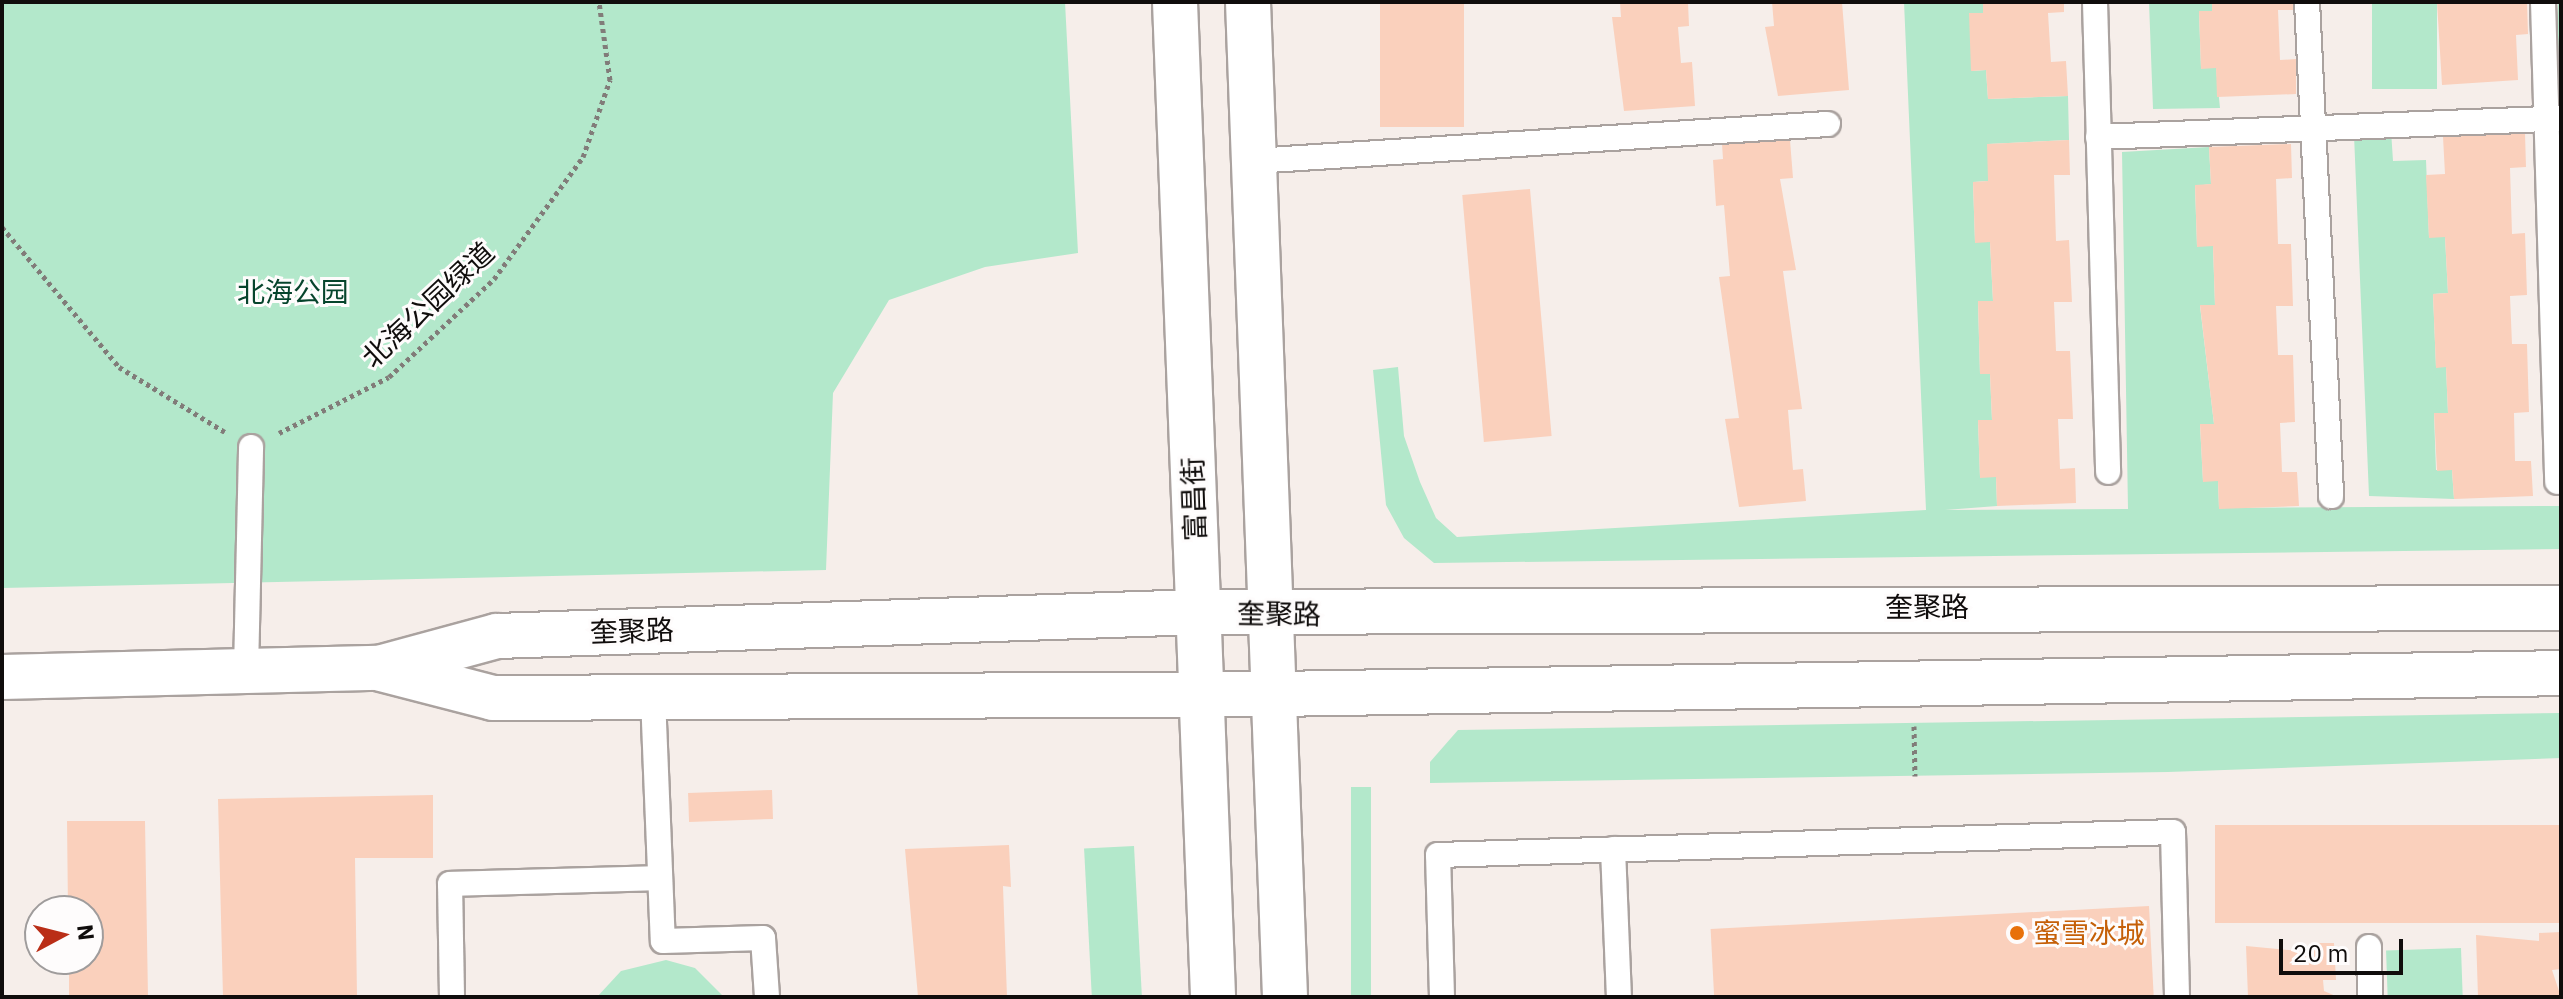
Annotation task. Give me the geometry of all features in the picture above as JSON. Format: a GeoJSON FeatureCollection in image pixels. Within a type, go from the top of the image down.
{"type":"FeatureCollection","features":[{"type":"Feature","properties":{"kind":"street","name":"富昌街"},"geometry":{"type":"LineString","coordinates":[[1175,2],[1213,997]]}},
{"type":"Feature","properties":{"kind":"street"},"geometry":{"type":"LineString","coordinates":[[1248,2],[1285,997]]}},
{"type":"Feature","properties":{"kind":"street","name":"奎聚路"},"geometry":{"type":"LineString","coordinates":[[2,677],[379,668],[497,636],[1198,612],[1271,616],[2561,608]]}},
{"type":"Feature","properties":{"kind":"street"},"geometry":{"type":"LineString","coordinates":[[379,668],[493,698],[1201,690],[1274,694],[2561,673]]}},
{"type":"Feature","properties":{"kind":"lane"},"geometry":{"type":"LineString","coordinates":[[2095,2],[2108,472]]}},
{"type":"Feature","properties":{"kind":"lane"},"geometry":{"type":"LineString","coordinates":[[2307,2],[2310,128],[2331,496]]}},
{"type":"Feature","properties":{"kind":"lane"},"geometry":{"type":"LineString","coordinates":[[2543,2],[2553,119],[2557,482]]}},
{"type":"Feature","properties":{"kind":"lane"},"geometry":{"type":"LineString","coordinates":[[2098,137],[2553,119]]}},
{"type":"Feature","properties":{"kind":"lane"},"geometry":{"type":"LineString","coordinates":[[1254,161],[1828,124]]}},
{"type":"Feature","properties":{"kind":"lane"},"geometry":{"type":"LineString","coordinates":[[246,671],[251,447]]}},
{"type":"Feature","properties":{"kind":"lane"},"geometry":{"type":"LineString","coordinates":[[653,697],[663,941],[763,938],[767,997]]}},
{"type":"Feature","properties":{"kind":"lane"},"geometry":{"type":"LineString","coordinates":[[1442,997],[1438,855],[2173,832],[2177,997]]}},
{"type":"Feature","properties":{"kind":"lane"},"geometry":{"type":"LineString","coordinates":[[1613,849],[1619,997]]}},
{"type":"Feature","properties":{"kind":"lane"},"geometry":{"type":"LineString","coordinates":[[452,997],[450,884],[660,878]]}},
{"type":"Feature","properties":{"kind":"lane"},"geometry":{"type":"LineString","coordinates":[[2369,947],[2370,997]]}},
{"type":"Feature","properties":{"kind":"path","name":"北海公园绿道"},"geometry":{"type":"LineString","coordinates":[[251,447],[389,377],[494,279],[583,157],[610,80],[599,2]]}},
{"type":"Feature","properties":{"kind":"path"},"geometry":{"type":"LineString","coordinates":[[2,227],[119,367],[251,447]]}},
{"type":"Feature","properties":{"kind":"path"},"geometry":{"type":"LineString","coordinates":[[1913,685],[1915,776]]}},
{"type":"Feature","properties":{"kind":"green space","name":"北海公园"},"geometry":{"type":"Polygon","coordinates":[[[2,2],[1065,2],[1078,253],[985,267],[889,300],[833,393],[826,570],[2,588],[2,2]]]}},
{"type":"Feature","properties":{"kind":"green space"},"geometry":{"type":"Polygon","coordinates":[[[1904,2],[1983,2],[1983,13],[1970,13],[1972,71],[1986,70],[1988,99],[2068,96],[2069,140],[1988,144],[1988,181],[1973,182],[1975,242],[1990,242],[1993,301],[1978,302],[1980,374],[1990,374],[1992,420],[1978,420],[1980,477],[1996,477],[1997,506],[1945,510],[2128,509],[2122,152],[2209,147],[2211,184],[2195,186],[2197,246],[2213,246],[2215,305],[2200,306],[2214,424],[2200,425],[2203,481],[2218,481],[2219,508],[2561,506],[2561,549],[1434,563],[1404,538],[1386,505],[1373,370],[1398,367],[1404,436],[1436,518],[1457,537],[1926,510],[1904,2]]]}},
{"type":"Feature","properties":{"kind":"green space"},"geometry":{"type":"Polygon","coordinates":[[[2149,2],[2212,2],[2212,11],[2199,12],[2201,68],[2216,68],[2220,108],[2153,109],[2149,2]]]}},
{"type":"Feature","properties":{"kind":"green space"},"geometry":{"type":"Polygon","coordinates":[[[2372,2],[2437,2],[2437,89],[2372,89],[2372,2]]]}},
{"type":"Feature","properties":{"kind":"green space"},"geometry":{"type":"Polygon","coordinates":[[[2558,2],[2561,2],[2561,77],[2557,71],[2558,2]]]}},
{"type":"Feature","properties":{"kind":"green space"},"geometry":{"type":"Polygon","coordinates":[[[2391,130],[2393,161],[2426,160],[2429,237],[2445,237],[2448,293],[2433,294],[2436,367],[2446,367],[2448,413],[2434,414],[2436,470],[2452,470],[2454,499],[2369,496],[2354,135],[2391,130]]]}},
{"type":"Feature","properties":{"kind":"green space"},"geometry":{"type":"Polygon","coordinates":[[[2561,713],[2561,758],[2168,772],[1430,783],[1430,762],[1458,730],[2561,713]]]}},
{"type":"Feature","properties":{"kind":"green space"},"geometry":{"type":"Polygon","coordinates":[[[1351,787],[1371,787],[1371,997],[1351,997],[1351,787]]]}},
{"type":"Feature","properties":{"kind":"green space"},"geometry":{"type":"Polygon","coordinates":[[[1134,846],[1142,997],[1092,997],[1084,849],[1134,846]]]}},
{"type":"Feature","properties":{"kind":"green space"},"geometry":{"type":"Polygon","coordinates":[[[2461,948],[2463,997],[2388,997],[2386,951],[2461,948]]]}},
{"type":"Feature","properties":{"kind":"green space"},"geometry":{"type":"Polygon","coordinates":[[[666,960],[695,968],[724,997],[597,997],[621,971],[666,960]]]}},
{"type":"Feature","properties":{"kind":"building"},"geometry":{"type":"Polygon","coordinates":[[[1380,2],[1464,2],[1464,127],[1380,127],[1380,2]]]}},
{"type":"Feature","properties":{"kind":"building"},"geometry":{"type":"Polygon","coordinates":[[[1620,2],[1688,2],[1689,26],[1678,27],[1681,63],[1692,62],[1695,106],[1624,111],[1612,17],[1621,17],[1620,2]]]}},
{"type":"Feature","properties":{"kind":"building"},"geometry":{"type":"Polygon","coordinates":[[[1772,2],[1842,2],[1849,90],[1778,96],[1765,27],[1774,26],[1772,2]]]}},
{"type":"Feature","properties":{"kind":"building"},"geometry":{"type":"Polygon","coordinates":[[[1983,2],[2064,2],[2064,12],[2048,13],[2051,62],[2066,61],[2068,96],[1988,99],[1986,70],[1971,71],[1969,13],[1983,13],[1983,2]]]}},
{"type":"Feature","properties":{"kind":"building"},"geometry":{"type":"Polygon","coordinates":[[[2212,2],[2293,2],[2294,10],[2278,10],[2280,60],[2296,59],[2296,94],[2217,97],[2216,68],[2201,69],[2199,11],[2212,11],[2212,2]]]}},
{"type":"Feature","properties":{"kind":"building"},"geometry":{"type":"Polygon","coordinates":[[[2437,2],[2527,2],[2528,34],[2516,35],[2518,80],[2442,85],[2437,2]]]}},
{"type":"Feature","properties":{"kind":"building"},"geometry":{"type":"Polygon","coordinates":[[[2525,133],[2526,167],[2510,168],[2512,234],[2525,233],[2527,295],[2510,296],[2512,344],[2527,344],[2529,412],[2514,413],[2515,461],[2531,461],[2533,496],[2454,499],[2452,470],[2437,471],[2434,413],[2448,413],[2446,367],[2436,368],[2433,294],[2448,293],[2445,237],[2429,238],[2426,175],[2445,174],[2443,137],[2525,133]]]}},
{"type":"Feature","properties":{"kind":"building"},"geometry":{"type":"Polygon","coordinates":[[[1790,140],[1793,178],[1780,179],[1796,270],[1783,271],[1802,409],[1788,410],[1793,470],[1803,469],[1806,501],[1739,507],[1725,419],[1739,418],[1719,277],[1730,276],[1724,205],[1716,206],[1713,160],[1723,159],[1722,144],[1790,140]]]}},
{"type":"Feature","properties":{"kind":"building"},"geometry":{"type":"Polygon","coordinates":[[[2069,140],[2070,175],[2054,175],[2056,241],[2069,240],[2072,302],[2054,302],[2056,351],[2070,351],[2073,419],[2058,419],[2060,469],[2075,468],[2076,503],[1997,506],[1996,477],[1980,478],[1978,420],[1992,420],[1990,374],[1980,374],[1978,301],[1993,301],[1990,242],[1975,243],[1973,182],[1988,181],[1987,144],[2069,140]]]}},
{"type":"Feature","properties":{"kind":"building"},"geometry":{"type":"Polygon","coordinates":[[[2291,144],[2292,178],[2276,179],[2278,244],[2291,244],[2293,306],[2276,306],[2278,355],[2293,355],[2295,422],[2280,423],[2282,472],[2297,472],[2299,506],[2219,509],[2218,481],[2203,482],[2200,424],[2214,424],[2200,305],[2215,305],[2213,246],[2197,247],[2195,185],[2211,184],[2209,147],[2291,144]]]}},
{"type":"Feature","properties":{"kind":"building"},"geometry":{"type":"Polygon","coordinates":[[[1530,189],[1552,436],[1484,442],[1462,195],[1530,189]]]}},
{"type":"Feature","properties":{"kind":"building"},"geometry":{"type":"Polygon","coordinates":[[[772,790],[773,819],[689,822],[688,793],[772,790]]]}},
{"type":"Feature","properties":{"kind":"building"},"geometry":{"type":"Polygon","coordinates":[[[433,795],[433,858],[355,858],[357,997],[223,997],[218,799],[433,795]]]}},
{"type":"Feature","properties":{"kind":"building"},"geometry":{"type":"Polygon","coordinates":[[[67,821],[145,821],[148,997],[69,997],[69,975],[104,975],[104,895],[68,895],[67,821]]]}},
{"type":"Feature","properties":{"kind":"building"},"geometry":{"type":"Polygon","coordinates":[[[2215,825],[2561,825],[2561,923],[2215,923],[2215,825]]]}},
{"type":"Feature","properties":{"kind":"building"},"geometry":{"type":"Polygon","coordinates":[[[1009,845],[1011,887],[1003,886],[1007,997],[918,997],[905,849],[1009,845]]]}},
{"type":"Feature","properties":{"kind":"building"},"geometry":{"type":"Polygon","coordinates":[[[2149,906],[2154,997],[1714,997],[1711,929],[2149,906]]]}},
{"type":"Feature","properties":{"kind":"building"},"geometry":{"type":"Polygon","coordinates":[[[2561,932],[2561,969],[2552,970],[2561,997],[2478,997],[2476,935],[2539,941],[2539,933],[2561,932]]]}},
{"type":"Feature","properties":{"kind":"building"},"geometry":{"type":"Polygon","coordinates":[[[2310,943],[2334,943],[2336,980],[2323,980],[2324,991],[2338,997],[2248,997],[2246,946],[2310,952],[2310,943]]]}},
{"type":"Feature","properties":{"kind":"place","name":"蜜雪冰城"},"geometry":{"type":"Point","coordinates":[2017,933]}}]}
